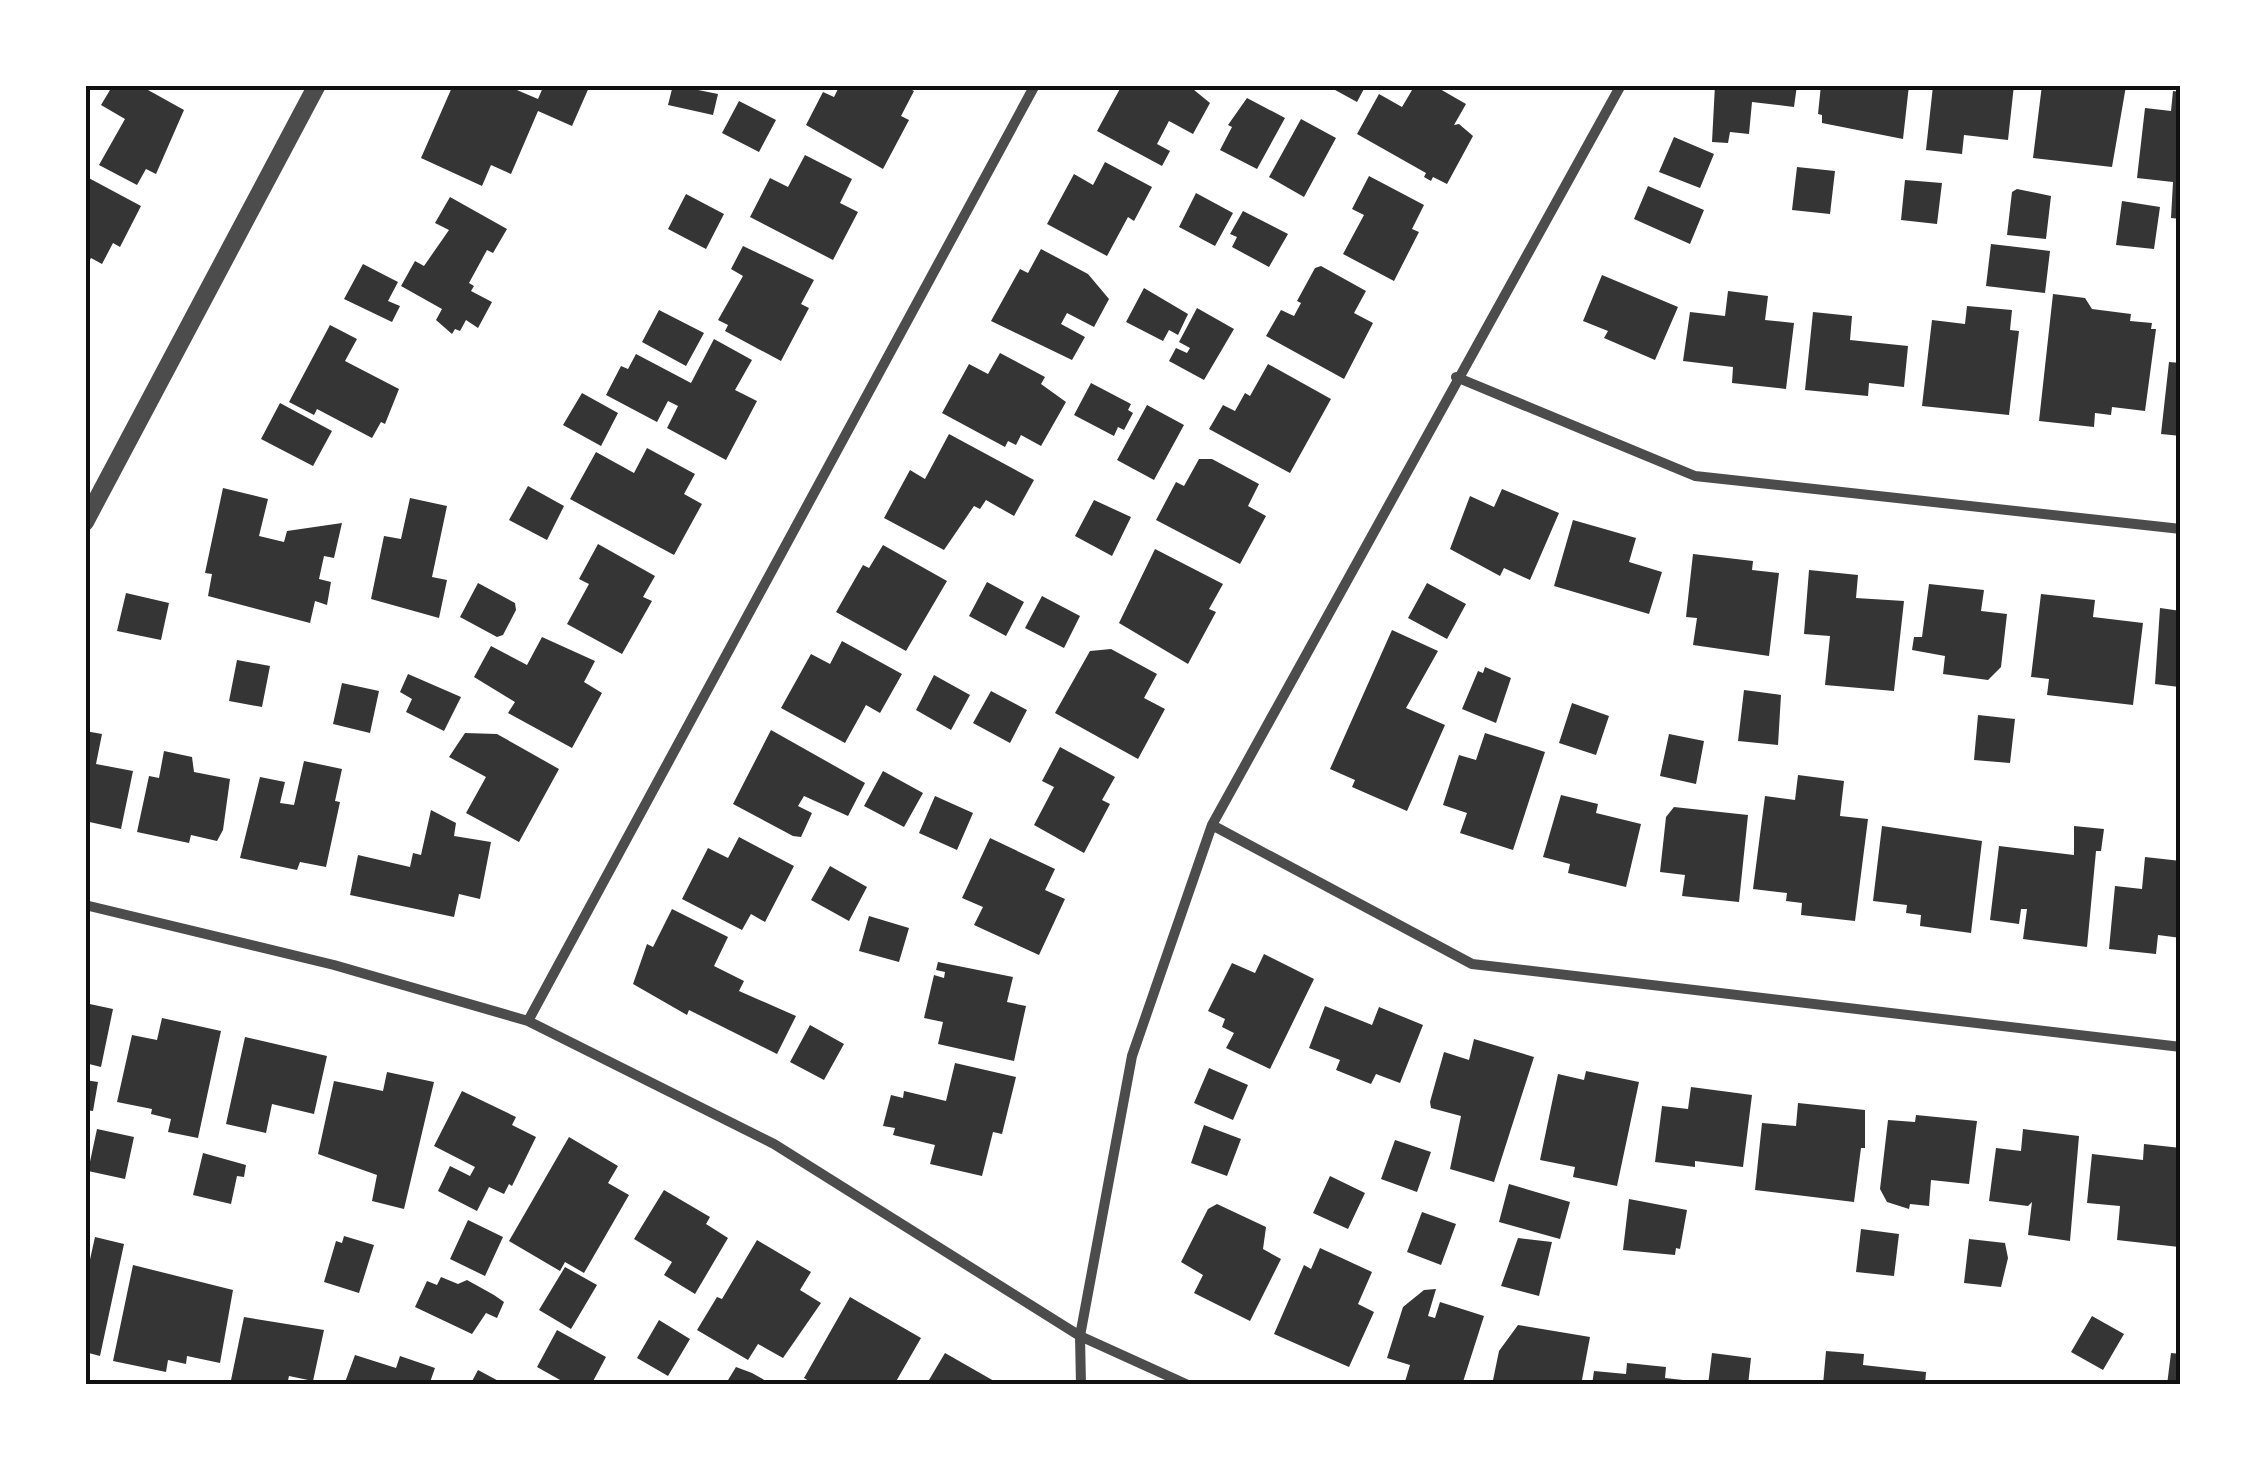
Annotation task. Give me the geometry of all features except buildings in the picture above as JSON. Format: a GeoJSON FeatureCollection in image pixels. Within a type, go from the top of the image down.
{"type":"FeatureCollection","features":[{"type":"Feature","properties":{"kind":"street"},"geometry":{"type":"LineString","coordinates":[[85,522],[317,85]]}},
{"type":"Feature","properties":{"kind":"street"},"geometry":{"type":"LineString","coordinates":[[528,1021],[1035,85]]}},
{"type":"Feature","properties":{"kind":"street"},"geometry":{"type":"LineString","coordinates":[[1082,1385],[1080,1336],[1132,1056],[1212,826],[1456,377],[1621,85]]}},
{"type":"Feature","properties":{"kind":"street"},"geometry":{"type":"LineString","coordinates":[[1456,377],[1695,476],[2181,529]]}},
{"type":"Feature","properties":{"kind":"street"},"geometry":{"type":"LineString","coordinates":[[1212,826],[1472,964],[2181,1047]]}},
{"type":"Feature","properties":{"kind":"street"},"geometry":{"type":"LineString","coordinates":[[85,906],[334,965],[528,1021],[774,1144],[1080,1336],[1188,1385]]}}]}
